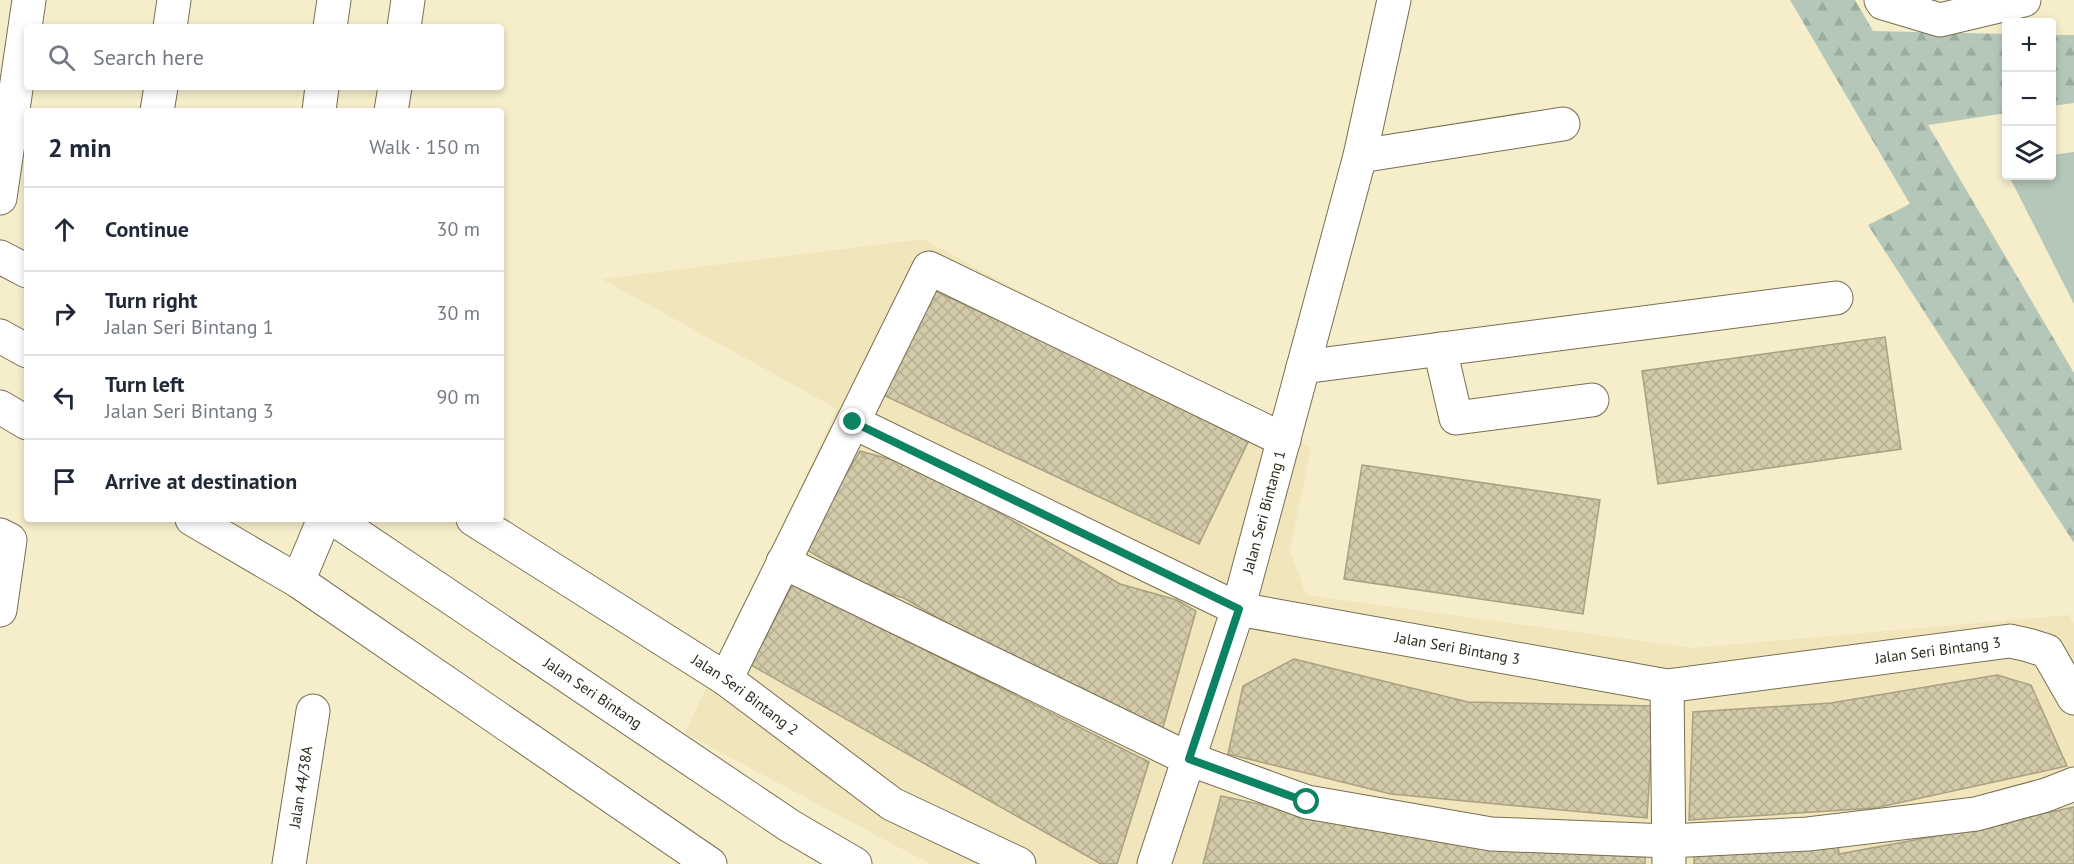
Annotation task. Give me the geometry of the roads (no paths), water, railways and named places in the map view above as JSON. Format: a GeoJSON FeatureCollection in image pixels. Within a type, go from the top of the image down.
{"type":"FeatureCollection","features":[{"type":"Feature","properties":{"kind":"street"},"geometry":{"type":"LineString","coordinates":[[25,24],[29,0]]}},
{"type":"Feature","properties":{"kind":"street"},"geometry":{"type":"LineString","coordinates":[[170,24],[174,0]]}},
{"type":"Feature","properties":{"kind":"street"},"geometry":{"type":"LineString","coordinates":[[330,24],[334,0]]}},
{"type":"Feature","properties":{"kind":"street"},"geometry":{"type":"LineString","coordinates":[[404,24],[408,0]]}},
{"type":"Feature","properties":{"kind":"street","name":"Jalan Seri Bintang 1"},"geometry":{"type":"LineString","coordinates":[[1154,864],[1239,609],[1360,156],[1394,0]]}},
{"type":"Feature","properties":{"kind":"street"},"geometry":{"type":"LineString","coordinates":[[1881,0],[1883,3],[1940,20],[2024,0]]}},
{"type":"Feature","properties":{"kind":"street"},"geometry":{"type":"LineString","coordinates":[[0,198],[24,34]]}},
{"type":"Feature","properties":{"kind":"street"},"geometry":{"type":"LineString","coordinates":[[158,108],[161,90]]}},
{"type":"Feature","properties":{"kind":"street"},"geometry":{"type":"LineString","coordinates":[[319,108],[322,90]]}},
{"type":"Feature","properties":{"kind":"street"},"geometry":{"type":"LineString","coordinates":[[392,108],[394,90]]}},
{"type":"Feature","properties":{"kind":"street"},"geometry":{"type":"LineString","coordinates":[[1360,156],[1563,124]]}},
{"type":"Feature","properties":{"kind":"street"},"geometry":{"type":"LineString","coordinates":[[0,256],[24,269]]}},
{"type":"Feature","properties":{"kind":"street"},"geometry":{"type":"LineString","coordinates":[[726,679],[929,268],[1284,440]]}},
{"type":"Feature","properties":{"kind":"street"},"geometry":{"type":"LineString","coordinates":[[1303,367],[1836,298]]}},
{"type":"Feature","properties":{"kind":"street"},"geometry":{"type":"LineString","coordinates":[[0,336],[24,349]]}},
{"type":"Feature","properties":{"kind":"street"},"geometry":{"type":"LineString","coordinates":[[1440,349],[1456,418],[1592,400]]}},
{"type":"Feature","properties":{"kind":"street"},"geometry":{"type":"LineString","coordinates":[[0,407],[24,421]]}},
{"type":"Feature","properties":{"kind":"street","name":"Jalan Seri Bintang 3"},"geometry":{"type":"LineString","coordinates":[[853,422],[1239,609],[1667,686],[2010,641],[2047,651],[2074,698]]}},
{"type":"Feature","properties":{"kind":"street"},"geometry":{"type":"LineString","coordinates":[[197,522],[298,581],[710,864]]}},
{"type":"Feature","properties":{"kind":"street"},"geometry":{"type":"LineString","coordinates":[[298,581],[323,522]]}},
{"type":"Feature","properties":{"kind":"street","name":"Jalan Seri Bintang"},"geometry":{"type":"LineString","coordinates":[[338,522],[790,826],[855,864]]}},
{"type":"Feature","properties":{"kind":"street","name":"Jalan Seri Bintang 2"},"geometry":{"type":"LineString","coordinates":[[478,522],[726,679],[892,804],[1019,864]]}},
{"type":"Feature","properties":{"kind":"street"},"geometry":{"type":"LineString","coordinates":[[0,610],[5,538]]}},
{"type":"Feature","properties":{"kind":"street"},"geometry":{"type":"LineString","coordinates":[[783,562],[1189,759],[1307,802],[1479,832],[1669,852],[1976,814],[2046,795],[2074,784]]}},
{"type":"Feature","properties":{"kind":"street"},"geometry":{"type":"LineString","coordinates":[[1667,686],[1669,852]]}},
{"type":"Feature","properties":{"kind":"street","name":"Jalan 44/38A"},"geometry":{"type":"LineString","coordinates":[[290,864],[313,711]]}}]}
